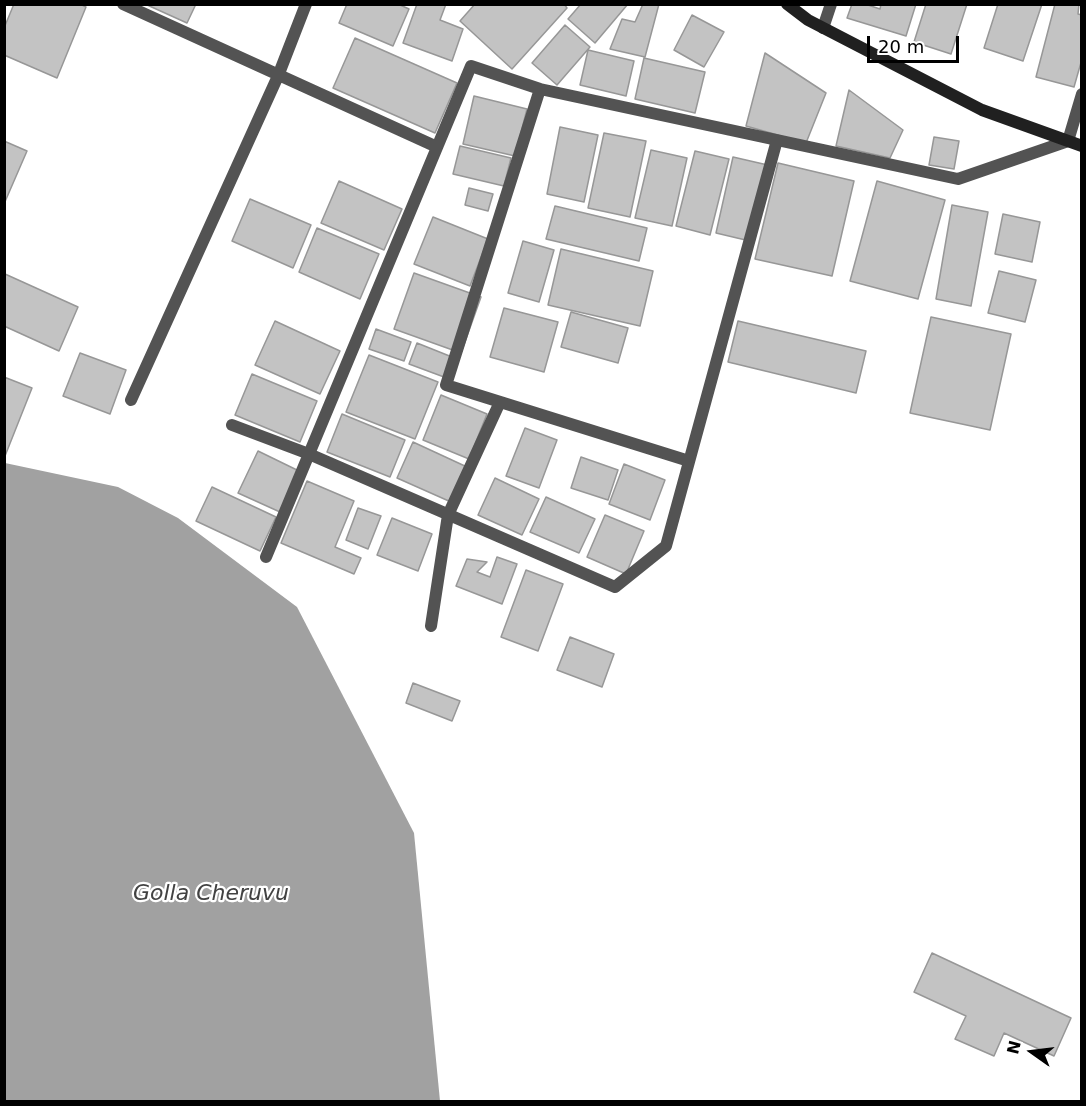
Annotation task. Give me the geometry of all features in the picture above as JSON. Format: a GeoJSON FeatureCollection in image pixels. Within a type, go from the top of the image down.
{"type":"FeatureCollection","features":[{"type":"Feature","properties":{"kind":"street"},"geometry":{"type":"LineString","coordinates":[[123,4],[437,147]]}},
{"type":"Feature","properties":{"kind":"street"},"geometry":{"type":"LineString","coordinates":[[131,400],[278,76],[306,4]]}},
{"type":"Feature","properties":{"kind":"street"},"geometry":{"type":"LineString","coordinates":[[787,4],[808,20],[982,110],[1082,146]]}},
{"type":"Feature","properties":{"kind":"street"},"geometry":{"type":"LineString","coordinates":[[823,28],[831,4]]}},
{"type":"Feature","properties":{"kind":"street"},"geometry":{"type":"LineString","coordinates":[[266,557],[471,66],[540,89],[958,180],[1068,141]]}},
{"type":"Feature","properties":{"kind":"street"},"geometry":{"type":"LineString","coordinates":[[540,89],[446,385],[689,461]]}},
{"type":"Feature","properties":{"kind":"street"},"geometry":{"type":"LineString","coordinates":[[1068,141],[1082,94]]}},
{"type":"Feature","properties":{"kind":"street"},"geometry":{"type":"LineString","coordinates":[[232,426],[309,454],[615,587],[666,546],[777,140]]}},
{"type":"Feature","properties":{"kind":"street"},"geometry":{"type":"LineString","coordinates":[[431,626],[448,515],[500,402]]}},
{"type":"Feature","properties":{"kind":"water","name":"Golla Cheruvu"},"geometry":{"type":"Polygon","coordinates":[[[5,463],[118,487],[178,518],[297,607],[414,833],[440,1101],[5,1101],[5,463]]]}},
{"type":"Feature","properties":{"kind":"building"},"geometry":{"type":"Polygon","coordinates":[[[14,4],[80,4],[86,7],[57,78],[4,55],[4,28],[14,4]]]}},
{"type":"Feature","properties":{"kind":"building"},"geometry":{"type":"Polygon","coordinates":[[[145,4],[196,4],[187,23],[145,4]]]}},
{"type":"Feature","properties":{"kind":"building"},"geometry":{"type":"Polygon","coordinates":[[[347,4],[398,4],[409,9],[393,46],[339,23],[347,4]]]}},
{"type":"Feature","properties":{"kind":"building"},"geometry":{"type":"Polygon","coordinates":[[[417,4],[446,4],[440,20],[463,29],[452,61],[403,43],[417,4]]]}},
{"type":"Feature","properties":{"kind":"building"},"geometry":{"type":"Polygon","coordinates":[[[475,4],[564,4],[567,8],[512,69],[460,21],[475,4]]]}},
{"type":"Feature","properties":{"kind":"building"},"geometry":{"type":"Polygon","coordinates":[[[581,4],[628,4],[595,43],[568,19],[581,4]]]}},
{"type":"Feature","properties":{"kind":"building"},"geometry":{"type":"Polygon","coordinates":[[[643,4],[659,4],[645,57],[610,49],[622,19],[635,22],[643,4]]]}},
{"type":"Feature","properties":{"kind":"building"},"geometry":{"type":"Polygon","coordinates":[[[852,4],[865,4],[880,9],[881,4],[916,4],[906,36],[847,18],[852,4]]]}},
{"type":"Feature","properties":{"kind":"building"},"geometry":{"type":"Polygon","coordinates":[[[926,4],[967,4],[951,54],[914,42],[926,4]]]}},
{"type":"Feature","properties":{"kind":"building"},"geometry":{"type":"Polygon","coordinates":[[[998,4],[1042,4],[1023,61],[984,48],[998,4]]]}},
{"type":"Feature","properties":{"kind":"building"},"geometry":{"type":"Polygon","coordinates":[[[1055,4],[1079,4],[1078,14],[1082,15],[1082,59],[1074,87],[1036,77],[1055,4]]]}},
{"type":"Feature","properties":{"kind":"building"},"geometry":{"type":"Polygon","coordinates":[[[692,15],[724,32],[704,67],[674,50],[692,15]]]}},
{"type":"Feature","properties":{"kind":"building"},"geometry":{"type":"Polygon","coordinates":[[[565,25],[590,47],[557,85],[532,63],[565,25]]]}},
{"type":"Feature","properties":{"kind":"building"},"geometry":{"type":"Polygon","coordinates":[[[355,38],[457,83],[435,133],[333,88],[355,38]]]}},
{"type":"Feature","properties":{"kind":"building"},"geometry":{"type":"Polygon","coordinates":[[[588,50],[634,61],[626,96],[580,85],[588,50]]]}},
{"type":"Feature","properties":{"kind":"building"},"geometry":{"type":"Polygon","coordinates":[[[765,53],[826,93],[806,143],[746,126],[765,53]]]}},
{"type":"Feature","properties":{"kind":"building"},"geometry":{"type":"Polygon","coordinates":[[[644,58],[705,72],[695,113],[635,99],[644,58]]]}},
{"type":"Feature","properties":{"kind":"building"},"geometry":{"type":"Polygon","coordinates":[[[849,90],[903,130],[890,158],[836,146],[849,90]]]}},
{"type":"Feature","properties":{"kind":"building"},"geometry":{"type":"Polygon","coordinates":[[[474,96],[527,109],[515,156],[463,144],[474,96]]]}},
{"type":"Feature","properties":{"kind":"building"},"geometry":{"type":"Polygon","coordinates":[[[560,127],[598,135],[584,202],[547,194],[560,127]]]}},
{"type":"Feature","properties":{"kind":"building"},"geometry":{"type":"Polygon","coordinates":[[[604,133],[646,141],[630,217],[588,208],[604,133]]]}},
{"type":"Feature","properties":{"kind":"building"},"geometry":{"type":"Polygon","coordinates":[[[934,137],[959,141],[954,169],[929,165],[934,137]]]}},
{"type":"Feature","properties":{"kind":"building"},"geometry":{"type":"Polygon","coordinates":[[[4,141],[27,151],[4,204],[4,141]]]}},
{"type":"Feature","properties":{"kind":"building"},"geometry":{"type":"Polygon","coordinates":[[[460,146],[511,158],[504,186],[453,174],[460,146]]]}},
{"type":"Feature","properties":{"kind":"building"},"geometry":{"type":"Polygon","coordinates":[[[651,150],[687,158],[672,226],[635,218],[651,150]]]}},
{"type":"Feature","properties":{"kind":"building"},"geometry":{"type":"Polygon","coordinates":[[[695,151],[729,159],[710,235],[676,226],[695,151]]]}},
{"type":"Feature","properties":{"kind":"building"},"geometry":{"type":"Polygon","coordinates":[[[733,157],[772,166],[754,242],[716,233],[733,157]]]}},
{"type":"Feature","properties":{"kind":"building"},"geometry":{"type":"Polygon","coordinates":[[[778,163],[854,181],[832,276],[755,259],[778,163]]]}},
{"type":"Feature","properties":{"kind":"building"},"geometry":{"type":"Polygon","coordinates":[[[339,181],[402,209],[384,250],[321,223],[339,181]]]}},
{"type":"Feature","properties":{"kind":"building"},"geometry":{"type":"Polygon","coordinates":[[[877,181],[945,200],[918,299],[850,281],[877,181]]]}},
{"type":"Feature","properties":{"kind":"building"},"geometry":{"type":"Polygon","coordinates":[[[469,188],[493,194],[488,211],[465,205],[469,188]]]}},
{"type":"Feature","properties":{"kind":"building"},"geometry":{"type":"Polygon","coordinates":[[[250,199],[311,225],[293,268],[232,241],[250,199]]]}},
{"type":"Feature","properties":{"kind":"building"},"geometry":{"type":"Polygon","coordinates":[[[952,205],[988,212],[971,306],[936,299],[952,205]]]}},
{"type":"Feature","properties":{"kind":"building"},"geometry":{"type":"Polygon","coordinates":[[[555,206],[647,228],[639,261],[546,239],[555,206]]]}},
{"type":"Feature","properties":{"kind":"building"},"geometry":{"type":"Polygon","coordinates":[[[1003,214],[1040,222],[1032,262],[995,254],[1003,214]]]}},
{"type":"Feature","properties":{"kind":"building"},"geometry":{"type":"Polygon","coordinates":[[[433,217],[488,239],[470,286],[414,264],[433,217]]]}},
{"type":"Feature","properties":{"kind":"building"},"geometry":{"type":"Polygon","coordinates":[[[317,228],[379,254],[360,299],[299,272],[317,228]]]}},
{"type":"Feature","properties":{"kind":"building"},"geometry":{"type":"Polygon","coordinates":[[[523,241],[554,250],[539,302],[508,293],[523,241]]]}},
{"type":"Feature","properties":{"kind":"building"},"geometry":{"type":"Polygon","coordinates":[[[561,249],[653,271],[640,326],[548,305],[561,249]]]}},
{"type":"Feature","properties":{"kind":"building"},"geometry":{"type":"Polygon","coordinates":[[[999,271],[1036,280],[1025,322],[988,313],[999,271]]]}},
{"type":"Feature","properties":{"kind":"building"},"geometry":{"type":"Polygon","coordinates":[[[414,273],[481,297],[461,353],[394,329],[414,273]]]}},
{"type":"Feature","properties":{"kind":"building"},"geometry":{"type":"Polygon","coordinates":[[[5,274],[78,307],[59,351],[4,326],[5,274]]]}},
{"type":"Feature","properties":{"kind":"building"},"geometry":{"type":"Polygon","coordinates":[[[504,308],[558,322],[544,372],[490,357],[504,308]]]}},
{"type":"Feature","properties":{"kind":"building"},"geometry":{"type":"Polygon","coordinates":[[[571,312],[628,328],[618,363],[561,347],[571,312]]]}},
{"type":"Feature","properties":{"kind":"building"},"geometry":{"type":"Polygon","coordinates":[[[931,317],[1011,334],[990,430],[910,413],[931,317]]]}},
{"type":"Feature","properties":{"kind":"building"},"geometry":{"type":"Polygon","coordinates":[[[275,321],[340,351],[320,394],[255,365],[275,321]]]}},
{"type":"Feature","properties":{"kind":"building"},"geometry":{"type":"Polygon","coordinates":[[[738,321],[866,351],[856,393],[728,362],[738,321]]]}},
{"type":"Feature","properties":{"kind":"building"},"geometry":{"type":"Polygon","coordinates":[[[376,329],[411,342],[404,361],[369,349],[376,329]]]}},
{"type":"Feature","properties":{"kind":"building"},"geometry":{"type":"Polygon","coordinates":[[[417,343],[452,357],[444,377],[409,364],[417,343]]]}},
{"type":"Feature","properties":{"kind":"building"},"geometry":{"type":"Polygon","coordinates":[[[80,353],[126,370],[110,414],[63,396],[80,353]]]}},
{"type":"Feature","properties":{"kind":"building"},"geometry":{"type":"Polygon","coordinates":[[[369,355],[438,382],[415,439],[346,412],[369,355]]]}},
{"type":"Feature","properties":{"kind":"building"},"geometry":{"type":"Polygon","coordinates":[[[252,374],[317,401],[300,442],[235,415],[252,374]]]}},
{"type":"Feature","properties":{"kind":"building"},"geometry":{"type":"Polygon","coordinates":[[[4,377],[32,388],[5,456],[4,456],[4,377]]]}},
{"type":"Feature","properties":{"kind":"building"},"geometry":{"type":"Polygon","coordinates":[[[441,395],[487,414],[469,459],[423,440],[441,395]]]}},
{"type":"Feature","properties":{"kind":"building"},"geometry":{"type":"Polygon","coordinates":[[[342,414],[405,440],[390,477],[327,452],[342,414]]]}},
{"type":"Feature","properties":{"kind":"building"},"geometry":{"type":"Polygon","coordinates":[[[525,428],[557,440],[539,488],[506,476],[525,428]]]}},
{"type":"Feature","properties":{"kind":"building"},"geometry":{"type":"Polygon","coordinates":[[[413,442],[467,467],[451,502],[397,478],[413,442]]]}},
{"type":"Feature","properties":{"kind":"building"},"geometry":{"type":"Polygon","coordinates":[[[258,451],[299,471],[280,512],[238,493],[258,451]]]}},
{"type":"Feature","properties":{"kind":"building"},"geometry":{"type":"Polygon","coordinates":[[[581,457],[618,470],[608,500],[571,488],[581,457]]]}},
{"type":"Feature","properties":{"kind":"building"},"geometry":{"type":"Polygon","coordinates":[[[624,464],[665,480],[650,520],[609,504],[624,464]]]}},
{"type":"Feature","properties":{"kind":"building"},"geometry":{"type":"Polygon","coordinates":[[[495,478],[539,499],[522,535],[478,515],[495,478]]]}},
{"type":"Feature","properties":{"kind":"building"},"geometry":{"type":"Polygon","coordinates":[[[307,481],[354,501],[335,547],[361,558],[354,574],[281,543],[307,481]]]}},
{"type":"Feature","properties":{"kind":"building"},"geometry":{"type":"Polygon","coordinates":[[[212,487],[276,517],[260,551],[196,521],[212,487]]]}},
{"type":"Feature","properties":{"kind":"building"},"geometry":{"type":"Polygon","coordinates":[[[546,497],[595,519],[579,553],[530,532],[546,497]]]}},
{"type":"Feature","properties":{"kind":"building"},"geometry":{"type":"Polygon","coordinates":[[[358,508],[381,516],[368,549],[346,540],[358,508]]]}},
{"type":"Feature","properties":{"kind":"building"},"geometry":{"type":"Polygon","coordinates":[[[605,515],[644,531],[626,574],[587,557],[605,515]]]}},
{"type":"Feature","properties":{"kind":"building"},"geometry":{"type":"Polygon","coordinates":[[[392,518],[432,534],[418,571],[377,555],[392,518]]]}},
{"type":"Feature","properties":{"kind":"building"},"geometry":{"type":"Polygon","coordinates":[[[497,557],[517,564],[502,604],[456,586],[467,559],[487,562],[477,572],[490,577],[497,557]]]}},
{"type":"Feature","properties":{"kind":"building"},"geometry":{"type":"Polygon","coordinates":[[[526,570],[563,584],[538,651],[501,637],[526,570]]]}},
{"type":"Feature","properties":{"kind":"building"},"geometry":{"type":"Polygon","coordinates":[[[570,637],[614,654],[602,687],[557,670],[570,637]]]}},
{"type":"Feature","properties":{"kind":"building"},"geometry":{"type":"Polygon","coordinates":[[[413,683],[460,701],[452,721],[406,703],[413,683]]]}},
{"type":"Feature","properties":{"kind":"building"},"geometry":{"type":"Polygon","coordinates":[[[932,953],[1071,1018],[1054,1056],[1004,1033],[994,1056],[955,1039],[966,1016],[914,992],[932,953]]]}}]}
